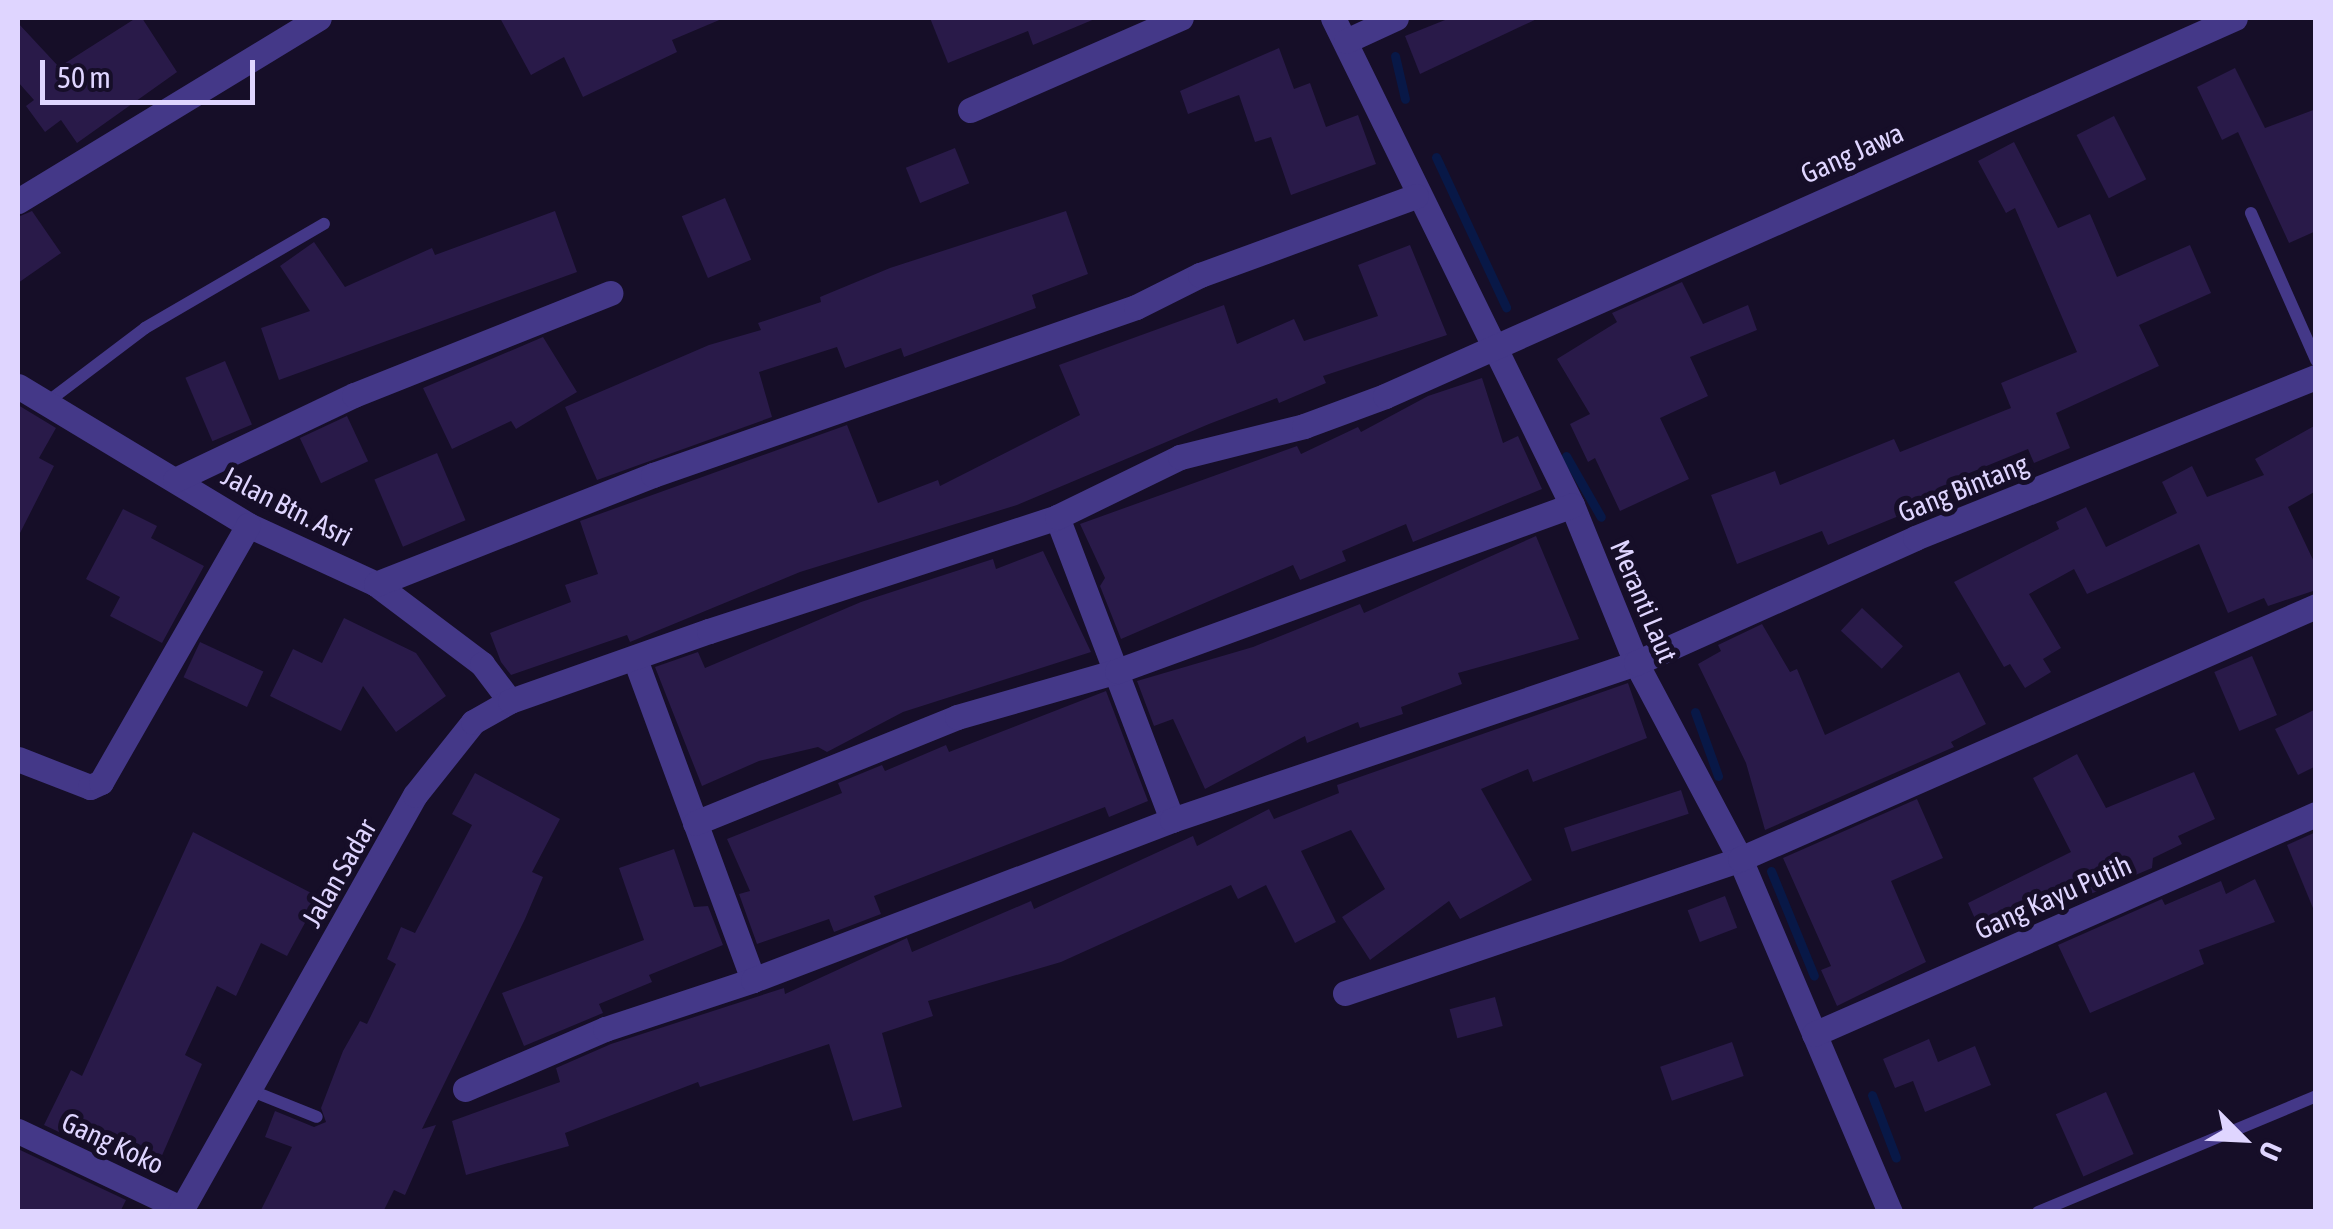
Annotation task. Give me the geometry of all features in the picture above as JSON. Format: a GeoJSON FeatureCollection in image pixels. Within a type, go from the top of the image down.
{"type":"FeatureCollection","features":[{"type":"Feature","properties":{"kind":"street"},"geometry":{"type":"LineString","coordinates":[[18,201],[320,18]]}},
{"type":"Feature","properties":{"kind":"street"},"geometry":{"type":"LineString","coordinates":[[970,110],[1180,18]]}},
{"type":"Feature","properties":{"kind":"street","name":"Meranti Laut"},"geometry":{"type":"LineString","coordinates":[[1334,18],[1416,196],[1572,505],[1636,663],[1740,859],[1890,1212]]}},
{"type":"Feature","properties":{"kind":"street"},"geometry":{"type":"LineString","coordinates":[[1346,42],[1396,18]]}},
{"type":"Feature","properties":{"kind":"street","name":"Gang Jawa"},"geometry":{"type":"LineString","coordinates":[[1057,516],[1180,458],[1304,426],[1495,350],[1678,262],[2235,18]]}},
{"type":"Feature","properties":{"kind":"street"},"geometry":{"type":"LineString","coordinates":[[376,584],[653,475],[1136,307],[1200,275],[1416,196]]}},
{"type":"Feature","properties":{"kind":"street"},"geometry":{"type":"LineString","coordinates":[[175,480],[354,394],[610,293]]}},
{"type":"Feature","properties":{"kind":"street","name":"Gang Bintang"},"geometry":{"type":"LineString","coordinates":[[465,1089],[605,1029],[753,980],[1172,820],[1636,663],[1915,538],[2316,377]]}},
{"type":"Feature","properties":{"kind":"street","name":"Jalan Btn. Asri"},"geometry":{"type":"LineString","coordinates":[[18,386],[248,525],[376,584],[482,664],[510,702]]}},
{"type":"Feature","properties":{"kind":"street"},"geometry":{"type":"LineString","coordinates":[[695,823],[957,717],[1117,671],[1572,505]]}},
{"type":"Feature","properties":{"kind":"street"},"geometry":{"type":"LineString","coordinates":[[1057,516],[1172,820]]}},
{"type":"Feature","properties":{"kind":"street","name":"Jalan Sadar"},"geometry":{"type":"LineString","coordinates":[[181,1210],[415,795],[473,722],[510,702],[926,555],[1057,516]]}},
{"type":"Feature","properties":{"kind":"street"},"geometry":{"type":"LineString","coordinates":[[18,760],[90,787],[101,782],[248,525]]}},
{"type":"Feature","properties":{"kind":"street"},"geometry":{"type":"LineString","coordinates":[[1345,993],[1740,859],[2316,606]]}},
{"type":"Feature","properties":{"kind":"street"},"geometry":{"type":"LineString","coordinates":[[635,659],[753,980]]}},
{"type":"Feature","properties":{"kind":"street","name":"Gang Kayu Putih"},"geometry":{"type":"LineString","coordinates":[[1814,1034],[2316,814]]}},
{"type":"Feature","properties":{"kind":"street","name":"Gang Koko"},"geometry":{"type":"LineString","coordinates":[[18,1131],[181,1210]]}},
{"type":"Feature","properties":{"kind":"lane"},"geometry":{"type":"LineString","coordinates":[[2251,212],[2316,360]]}},
{"type":"Feature","properties":{"kind":"lane"},"geometry":{"type":"LineString","coordinates":[[46,403],[145,328],[324,224]]}},
{"type":"Feature","properties":{"kind":"lane"},"geometry":{"type":"LineString","coordinates":[[247,1089],[317,1118]]}},
{"type":"Feature","properties":{"kind":"lane"},"geometry":{"type":"LineString","coordinates":[[2038,1212],[2316,1096]]}},
{"type":"Feature","properties":{"kind":"building"},"geometry":{"type":"Polygon","coordinates":[[[136,18],[142,18],[177,72],[77,143],[61,120],[45,132],[26,106],[34,100],[18,82],[18,23],[59,67],[136,18]]]}},
{"type":"Feature","properties":{"kind":"building"},"geometry":{"type":"Polygon","coordinates":[[[500,18],[724,18],[672,40],[677,52],[583,97],[564,57],[531,75],[500,18]]]}},
{"type":"Feature","properties":{"kind":"building"},"geometry":{"type":"Polygon","coordinates":[[[930,18],[1097,18],[1033,45],[1028,31],[948,63],[930,18]]]}},
{"type":"Feature","properties":{"kind":"building"},"geometry":{"type":"Polygon","coordinates":[[[1450,18],[1539,18],[1420,74],[1405,36],[1450,18]]]}},
{"type":"Feature","properties":{"kind":"building"},"geometry":{"type":"Polygon","coordinates":[[[1279,48],[1294,89],[1310,83],[1326,127],[1358,115],[1376,164],[1291,195],[1271,137],[1255,142],[1239,95],[1188,114],[1180,91],[1279,48]]]}},
{"type":"Feature","properties":{"kind":"building"},"geometry":{"type":"Polygon","coordinates":[[[2235,68],[2265,128],[2316,109],[2316,231],[2289,243],[2238,132],[2222,140],[2197,87],[2235,68]]]}},
{"type":"Feature","properties":{"kind":"building"},"geometry":{"type":"Polygon","coordinates":[[[2114,116],[2146,179],[2109,198],[2077,135],[2114,116]]]}},
{"type":"Feature","properties":{"kind":"building"},"geometry":{"type":"Polygon","coordinates":[[[2014,142],[2058,228],[2090,214],[2117,277],[2190,245],[2211,293],[2139,325],[2159,366],[2056,413],[2070,448],[2034,463],[2028,449],[1962,476],[1967,488],[1828,545],[1822,531],[1737,564],[1711,495],[1775,471],[1780,485],[1894,439],[1900,452],[2011,408],[2001,383],[2077,352],[2015,208],[2006,213],[1978,161],[2014,142]]]}},
{"type":"Feature","properties":{"kind":"building"},"geometry":{"type":"Polygon","coordinates":[[[955,148],[969,183],[920,203],[906,168],[955,148]]]}},
{"type":"Feature","properties":{"kind":"building"},"geometry":{"type":"Polygon","coordinates":[[[725,198],[751,260],[708,278],[682,216],[725,198]]]}},
{"type":"Feature","properties":{"kind":"building"},"geometry":{"type":"Polygon","coordinates":[[[32,211],[61,253],[18,283],[18,217],[32,211]]]}},
{"type":"Feature","properties":{"kind":"building"},"geometry":{"type":"Polygon","coordinates":[[[555,211],[577,272],[279,380],[261,328],[310,311],[280,266],[314,242],[345,287],[432,248],[435,255],[555,211]]]}},
{"type":"Feature","properties":{"kind":"building"},"geometry":{"type":"Polygon","coordinates":[[[1066,211],[1088,274],[1032,295],[1036,308],[904,357],[901,348],[845,368],[837,347],[759,372],[772,417],[597,480],[565,407],[709,345],[761,330],[758,323],[821,302],[820,297],[890,268],[1066,211]]]}},
{"type":"Feature","properties":{"kind":"building"},"geometry":{"type":"Polygon","coordinates":[[[1410,245],[1447,335],[1323,376],[1326,383],[1279,403],[1277,398],[1209,424],[1017,505],[800,572],[630,642],[627,635],[511,675],[501,662],[490,633],[571,602],[565,585],[598,574],[580,521],[847,425],[878,503],[938,480],[940,486],[1080,415],[1059,365],[1224,305],[1237,344],[1294,319],[1304,341],[1378,316],[1358,265],[1410,245]]]}},
{"type":"Feature","properties":{"kind":"building"},"geometry":{"type":"Polygon","coordinates":[[[1682,282],[1703,324],[1748,305],[1757,330],[1690,357],[1708,396],[1660,418],[1689,479],[1620,511],[1595,458],[1588,462],[1570,424],[1590,414],[1557,359],[1617,322],[1612,313],[1682,282]]]}},
{"type":"Feature","properties":{"kind":"building"},"geometry":{"type":"Polygon","coordinates":[[[543,337],[577,392],[516,429],[511,421],[452,449],[423,388],[543,337]]]}},
{"type":"Feature","properties":{"kind":"building"},"geometry":{"type":"Polygon","coordinates":[[[225,361],[252,425],[212,441],[185,378],[225,361]]]}},
{"type":"Feature","properties":{"kind":"building"},"geometry":{"type":"Polygon","coordinates":[[[1482,378],[1503,443],[1518,436],[1542,489],[1413,542],[1406,524],[1342,551],[1346,561],[1300,580],[1293,565],[1121,639],[1100,586],[1105,578],[1080,524],[1297,446],[1301,454],[1358,427],[1361,432],[1428,396],[1482,378]]]}},
{"type":"Feature","properties":{"kind":"building"},"geometry":{"type":"Polygon","coordinates":[[[18,405],[56,428],[39,458],[54,466],[18,537],[18,405]]]}},
{"type":"Feature","properties":{"kind":"building"},"geometry":{"type":"Polygon","coordinates":[[[347,416],[368,461],[321,483],[300,438],[347,416]]]}},
{"type":"Feature","properties":{"kind":"building"},"geometry":{"type":"Polygon","coordinates":[[[2316,425],[2316,491],[2288,507],[2316,566],[2316,590],[2268,606],[2264,598],[2228,613],[2199,544],[2087,594],[2074,569],[2029,594],[2061,648],[2043,659],[2051,672],[2025,688],[2010,664],[2004,667],[1954,582],[2059,529],[2056,522],[2086,507],[2106,547],[2177,513],[2162,482],[2192,466],[2207,497],[2264,475],[2255,459],[2316,425]]]}},
{"type":"Feature","properties":{"kind":"building"},"geometry":{"type":"Polygon","coordinates":[[[437,453],[466,520],[403,547],[374,480],[437,453]]]}},
{"type":"Feature","properties":{"kind":"building"},"geometry":{"type":"Polygon","coordinates":[[[123,509],[157,526],[151,538],[204,566],[162,643],[110,616],[120,597],[86,579],[123,509]]]}},
{"type":"Feature","properties":{"kind":"building"},"geometry":{"type":"Polygon","coordinates":[[[1536,536],[1579,639],[1458,673],[1462,684],[1401,707],[1403,714],[1360,728],[1358,722],[1307,743],[1305,736],[1205,789],[1173,719],[1154,726],[1137,681],[1253,647],[1360,604],[1364,613],[1536,536]]]}},
{"type":"Feature","properties":{"kind":"building"},"geometry":{"type":"Polygon","coordinates":[[[1043,551],[1091,652],[903,712],[827,752],[818,747],[759,761],[702,786],[655,667],[698,652],[705,668],[861,602],[993,559],[996,569],[1043,551]]]}},
{"type":"Feature","properties":{"kind":"building"},"geometry":{"type":"Polygon","coordinates":[[[1862,608],[1903,646],[1882,669],[1841,631],[1862,608]]]}},
{"type":"Feature","properties":{"kind":"building"},"geometry":{"type":"Polygon","coordinates":[[[344,618],[416,653],[446,696],[396,732],[363,686],[341,731],[270,696],[293,649],[322,663],[344,618]]]}},
{"type":"Feature","properties":{"kind":"building"},"geometry":{"type":"Polygon","coordinates":[[[1762,624],[1790,672],[1797,669],[1825,735],[1959,672],[1986,724],[1951,742],[1954,747],[1765,830],[1746,763],[1698,664],[1721,651],[1718,645],[1762,624]]]}},
{"type":"Feature","properties":{"kind":"building"},"geometry":{"type":"Polygon","coordinates":[[[200,642],[263,672],[247,707],[184,677],[200,642]]]}},
{"type":"Feature","properties":{"kind":"building"},"geometry":{"type":"Polygon","coordinates":[[[2252,656],[2277,715],[2239,731],[2214,672],[2252,656]]]}},
{"type":"Feature","properties":{"kind":"building"},"geometry":{"type":"Polygon","coordinates":[[[1628,683],[1647,738],[1533,782],[1528,769],[1481,789],[1532,880],[1460,919],[1449,901],[1370,960],[1342,917],[1385,889],[1351,830],[1301,851],[1336,922],[1295,943],[1266,885],[1238,899],[1231,885],[1061,962],[928,1001],[933,1016],[882,1033],[902,1107],[853,1121],[829,1044],[700,1087],[698,1082],[565,1133],[569,1146],[466,1175],[452,1121],[560,1082],[556,1068],[611,1044],[784,988],[785,994],[907,938],[912,952],[1031,901],[1034,909],[1193,836],[1197,846],[1269,809],[1274,819],[1339,793],[1337,785],[1628,683]]]}},
{"type":"Feature","properties":{"kind":"building"},"geometry":{"type":"Polygon","coordinates":[[[1106,691],[1148,801],[1109,817],[1105,807],[874,896],[881,914],[834,932],[829,919],[757,944],[739,894],[750,891],[727,839],[842,793],[838,783],[882,765],[885,771],[946,745],[949,752],[1106,691]]]}},
{"type":"Feature","properties":{"kind":"building"},"geometry":{"type":"Polygon","coordinates":[[[2316,709],[2316,766],[2298,775],[2275,729],[2316,709]]]}},
{"type":"Feature","properties":{"kind":"building"},"geometry":{"type":"Polygon","coordinates":[[[2077,754],[2106,808],[2194,772],[2215,819],[2178,836],[2182,844],[2153,858],[2152,868],[1984,939],[1968,903],[2071,852],[2033,778],[2077,754]]]}},
{"type":"Feature","properties":{"kind":"building"},"geometry":{"type":"Polygon","coordinates":[[[475,773],[560,819],[532,872],[543,877],[525,919],[422,1129],[436,1125],[405,1195],[394,1190],[383,1212],[260,1212],[292,1147],[265,1137],[275,1111],[314,1127],[326,1122],[321,1108],[343,1051],[360,1021],[367,1024],[396,964],[387,959],[401,927],[415,933],[472,825],[452,814],[475,773]]]}},
{"type":"Feature","properties":{"kind":"building"},"geometry":{"type":"Polygon","coordinates":[[[1681,790],[1689,814],[1572,852],[1564,828],[1681,790]]]}},
{"type":"Feature","properties":{"kind":"building"},"geometry":{"type":"Polygon","coordinates":[[[1917,799],[1943,858],[1891,881],[1926,962],[1837,1006],[1821,970],[1831,966],[1783,858],[1917,799]]]}},
{"type":"Feature","properties":{"kind":"building"},"geometry":{"type":"Polygon","coordinates":[[[193,832],[319,897],[287,956],[261,943],[236,996],[217,986],[185,1055],[202,1064],[153,1176],[44,1125],[71,1070],[82,1076],[193,832]]]}},
{"type":"Feature","properties":{"kind":"building"},"geometry":{"type":"Polygon","coordinates":[[[2316,832],[2316,913],[2315,913],[2287,845],[2316,832]]]}},
{"type":"Feature","properties":{"kind":"building"},"geometry":{"type":"Polygon","coordinates":[[[674,849],[694,907],[708,906],[723,945],[649,975],[652,982],[599,1004],[603,1013],[524,1046],[502,993],[644,940],[619,868],[674,849]]]}},
{"type":"Feature","properties":{"kind":"building"},"geometry":{"type":"Polygon","coordinates":[[[2255,879],[2275,922],[2199,950],[2204,964],[2090,1013],[2058,945],[2162,899],[2165,905],[2221,881],[2226,894],[2255,879]]]}},
{"type":"Feature","properties":{"kind":"building"},"geometry":{"type":"Polygon","coordinates":[[[1725,896],[1737,928],[1700,942],[1688,910],[1725,896]]]}},
{"type":"Feature","properties":{"kind":"building"},"geometry":{"type":"Polygon","coordinates":[[[1495,997],[1503,1026],[1457,1038],[1450,1009],[1495,997]]]}},
{"type":"Feature","properties":{"kind":"building"},"geometry":{"type":"Polygon","coordinates":[[[1929,1039],[1938,1062],[1975,1046],[1991,1085],[1925,1112],[1913,1081],[1895,1088],[1883,1059],[1929,1039]]]}},
{"type":"Feature","properties":{"kind":"building"},"geometry":{"type":"Polygon","coordinates":[[[1732,1042],[1744,1076],[1672,1101],[1660,1067],[1732,1042]]]}},
{"type":"Feature","properties":{"kind":"building"},"geometry":{"type":"Polygon","coordinates":[[[2106,1092],[2134,1154],[2083,1176],[2056,1114],[2106,1092]]]}},
{"type":"Feature","properties":{"kind":"building"},"geometry":{"type":"Polygon","coordinates":[[[18,1149],[126,1200],[120,1212],[18,1212],[18,1149]]]}},
{"type":"Feature","properties":{"kind":"waterway"},"geometry":{"type":"LineString","coordinates":[[1395,56],[1405,99]]}},
{"type":"Feature","properties":{"kind":"waterway"},"geometry":{"type":"LineString","coordinates":[[1436,157],[1506,307]]}},
{"type":"Feature","properties":{"kind":"waterway"},"geometry":{"type":"LineString","coordinates":[[1566,456],[1601,517]]}},
{"type":"Feature","properties":{"kind":"waterway"},"geometry":{"type":"LineString","coordinates":[[1646,605],[1656,632]]}},
{"type":"Feature","properties":{"kind":"waterway"},"geometry":{"type":"LineString","coordinates":[[1695,712],[1718,776]]}},
{"type":"Feature","properties":{"kind":"waterway"},"geometry":{"type":"LineString","coordinates":[[1771,871],[1814,976]]}},
{"type":"Feature","properties":{"kind":"waterway"},"geometry":{"type":"LineString","coordinates":[[1872,1095],[1896,1158]]}}]}
